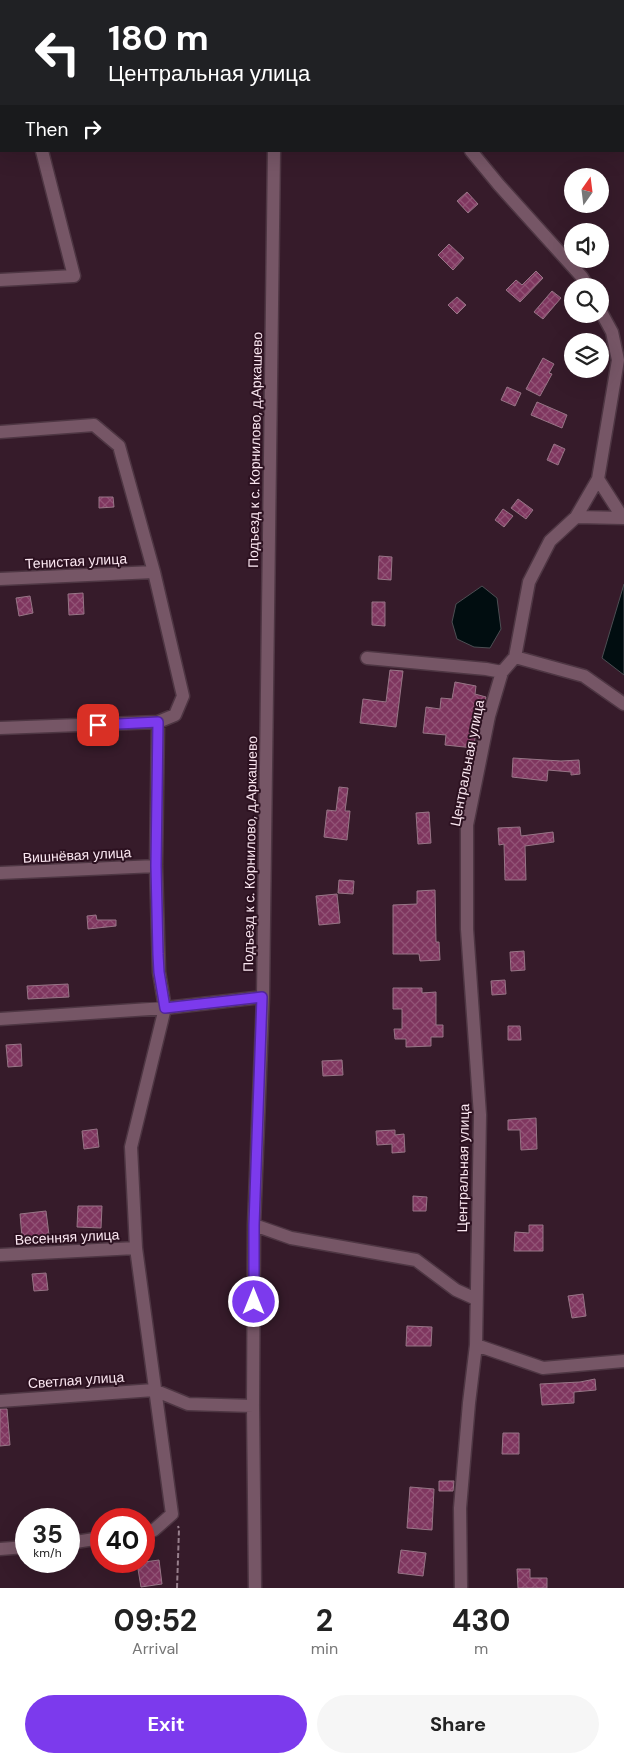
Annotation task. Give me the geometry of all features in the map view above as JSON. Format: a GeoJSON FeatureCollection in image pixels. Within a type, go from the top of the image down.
{"type":"FeatureCollection","features":[{"type":"Feature","properties":{"kind":"street"},"geometry":{"type":"LineString","coordinates":[[0,280],[74,276],[42,152]]}},
{"type":"Feature","properties":{"kind":"street","name":"Подъезд к с. Корнилово, д.Аркашево"},"geometry":{"type":"LineString","coordinates":[[255,1588],[254,1225],[262,997],[274,152]]}},
{"type":"Feature","properties":{"kind":"street"},"geometry":{"type":"LineString","coordinates":[[472,152],[499,186],[583,278]]}},
{"type":"Feature","properties":{"kind":"street"},"geometry":{"type":"LineString","coordinates":[[607,323],[612,332],[618,360],[598,479],[576,516],[550,541],[529,582],[515,657],[584,676],[624,704]]}},
{"type":"Feature","properties":{"kind":"street"},"geometry":{"type":"LineString","coordinates":[[0,432],[94,425],[119,446],[154,572],[183,696],[174,715],[158,722],[0,728]]}},
{"type":"Feature","properties":{"kind":"street"},"geometry":{"type":"LineString","coordinates":[[598,479],[623,518]]}},
{"type":"Feature","properties":{"kind":"street"},"geometry":{"type":"LineString","coordinates":[[576,516],[623,518]]}},
{"type":"Feature","properties":{"kind":"street","name":"Тенистая улица"},"geometry":{"type":"LineString","coordinates":[[0,579],[154,572]]}},
{"type":"Feature","properties":{"kind":"street","name":"Центральная улица"},"geometry":{"type":"LineString","coordinates":[[461,1588],[460,1508],[468,1403],[476,1345],[480,1115],[467,929],[467,825],[489,716],[502,672],[515,657]]}},
{"type":"Feature","properties":{"kind":"street"},"geometry":{"type":"LineString","coordinates":[[367,658],[502,672]]}},
{"type":"Feature","properties":{"kind":"street"},"geometry":{"type":"LineString","coordinates":[[155,1529],[172,1514],[136,1248],[131,1147],[165,1008],[159,972],[156,866],[158,722]]}},
{"type":"Feature","properties":{"kind":"street","name":"Вишнёвая улица"},"geometry":{"type":"LineString","coordinates":[[0,873],[156,866]]}},
{"type":"Feature","properties":{"kind":"street"},"geometry":{"type":"LineString","coordinates":[[0,1019],[165,1008],[262,997]]}},
{"type":"Feature","properties":{"kind":"street"},"geometry":{"type":"LineString","coordinates":[[254,1225],[291,1238],[416,1260],[456,1290],[476,1299]]}},
{"type":"Feature","properties":{"kind":"street","name":"Весенняя улица"},"geometry":{"type":"LineString","coordinates":[[0,1255],[136,1248]]}},
{"type":"Feature","properties":{"kind":"street"},"geometry":{"type":"LineString","coordinates":[[476,1345],[543,1368],[624,1361]]}},
{"type":"Feature","properties":{"kind":"street"},"geometry":{"type":"LineString","coordinates":[[154,1390],[188,1404],[253,1406]]}},
{"type":"Feature","properties":{"kind":"street","name":"Светлая улица"},"geometry":{"type":"LineString","coordinates":[[0,1401],[154,1390]]}},
{"type":"Feature","properties":{"kind":"street"},"geometry":{"type":"LineString","coordinates":[[0,1549],[15,1548]]}},
{"type":"Feature","properties":{"kind":"path"},"geometry":{"type":"LineString","coordinates":[[172,1514],[180,1529],[177,1588]]}},
{"type":"Feature","properties":{"kind":"shaded area"},"geometry":{"type":"Polygon","coordinates":[[[624,584],[624,675],[602,658],[624,584]]]}},
{"type":"Feature","properties":{"kind":"shaded area"},"geometry":{"type":"Polygon","coordinates":[[[482,586],[497,598],[501,629],[490,648],[474,647],[457,639],[452,622],[456,604],[482,586]]]}},
{"type":"Feature","properties":{"kind":"building"},"geometry":{"type":"Polygon","coordinates":[[[467,192],[478,204],[468,213],[457,201],[467,192]]]}},
{"type":"Feature","properties":{"kind":"building"},"geometry":{"type":"Polygon","coordinates":[[[449,244],[464,258],[453,270],[438,255],[449,244]]]}},
{"type":"Feature","properties":{"kind":"building"},"geometry":{"type":"Polygon","coordinates":[[[536,271],[543,278],[520,302],[506,290],[516,280],[522,285],[536,271]]]}},
{"type":"Feature","properties":{"kind":"building"},"geometry":{"type":"Polygon","coordinates":[[[552,291],[561,298],[543,319],[534,312],[552,291]]]}},
{"type":"Feature","properties":{"kind":"building"},"geometry":{"type":"Polygon","coordinates":[[[457,297],[466,305],[457,314],[448,305],[457,297]]]}},
{"type":"Feature","properties":{"kind":"building"},"geometry":{"type":"Polygon","coordinates":[[[543,358],[554,364],[549,373],[552,374],[540,396],[526,389],[543,358]]]}},
{"type":"Feature","properties":{"kind":"building"},"geometry":{"type":"Polygon","coordinates":[[[507,387],[521,393],[515,406],[501,400],[507,387]]]}},
{"type":"Feature","properties":{"kind":"building"},"geometry":{"type":"Polygon","coordinates":[[[537,402],[567,415],[562,428],[531,415],[537,402]]]}},
{"type":"Feature","properties":{"kind":"building"},"geometry":{"type":"Polygon","coordinates":[[[554,444],[565,449],[558,465],[547,460],[554,444]]]}},
{"type":"Feature","properties":{"kind":"building"},"geometry":{"type":"Polygon","coordinates":[[[99,497],[113,497],[114,507],[99,508],[99,497]]]}},
{"type":"Feature","properties":{"kind":"building"},"geometry":{"type":"Polygon","coordinates":[[[518,499],[533,510],[526,519],[511,508],[518,499]]]}},
{"type":"Feature","properties":{"kind":"building"},"geometry":{"type":"Polygon","coordinates":[[[503,509],[513,516],[504,527],[495,520],[503,509]]]}},
{"type":"Feature","properties":{"kind":"building"},"geometry":{"type":"Polygon","coordinates":[[[379,556],[392,557],[391,580],[378,579],[379,556]]]}},
{"type":"Feature","properties":{"kind":"building"},"geometry":{"type":"Polygon","coordinates":[[[83,593],[84,614],[69,615],[68,594],[83,593]]]}},
{"type":"Feature","properties":{"kind":"building"},"geometry":{"type":"Polygon","coordinates":[[[30,596],[33,613],[19,616],[16,598],[30,596]]]}},
{"type":"Feature","properties":{"kind":"building"},"geometry":{"type":"Polygon","coordinates":[[[372,602],[385,602],[385,626],[372,625],[372,602]]]}},
{"type":"Feature","properties":{"kind":"building"},"geometry":{"type":"Polygon","coordinates":[[[390,670],[403,671],[396,727],[360,723],[363,699],[386,702],[390,670]]]}},
{"type":"Feature","properties":{"kind":"building"},"geometry":{"type":"Polygon","coordinates":[[[455,682],[476,686],[475,694],[486,697],[480,719],[477,718],[474,748],[445,745],[446,735],[423,733],[426,707],[440,709],[441,698],[452,699],[455,682]]]}},
{"type":"Feature","properties":{"kind":"building"},"geometry":{"type":"Polygon","coordinates":[[[513,758],[561,761],[579,760],[580,774],[571,775],[571,772],[548,770],[547,781],[512,777],[513,758]]]}},
{"type":"Feature","properties":{"kind":"building"},"geometry":{"type":"Polygon","coordinates":[[[339,787],[348,788],[345,811],[350,811],[347,840],[324,837],[327,810],[336,811],[339,787]]]}},
{"type":"Feature","properties":{"kind":"building"},"geometry":{"type":"Polygon","coordinates":[[[429,812],[431,843],[418,844],[416,813],[429,812]]]}},
{"type":"Feature","properties":{"kind":"building"},"geometry":{"type":"Polygon","coordinates":[[[520,827],[521,836],[553,832],[554,842],[525,846],[526,880],[505,880],[504,844],[499,845],[498,828],[520,827]]]}},
{"type":"Feature","properties":{"kind":"building"},"geometry":{"type":"Polygon","coordinates":[[[339,880],[354,881],[353,894],[338,893],[339,880]]]}},
{"type":"Feature","properties":{"kind":"building"},"geometry":{"type":"Polygon","coordinates":[[[435,890],[436,942],[439,942],[440,960],[420,961],[419,954],[393,954],[393,905],[417,904],[417,891],[435,890]]]}},
{"type":"Feature","properties":{"kind":"building"},"geometry":{"type":"Polygon","coordinates":[[[337,894],[340,923],[319,925],[316,896],[337,894]]]}},
{"type":"Feature","properties":{"kind":"building"},"geometry":{"type":"Polygon","coordinates":[[[96,915],[97,920],[116,920],[116,926],[88,929],[87,916],[96,915]]]}},
{"type":"Feature","properties":{"kind":"building"},"geometry":{"type":"Polygon","coordinates":[[[524,951],[525,970],[511,971],[510,952],[524,951]]]}},
{"type":"Feature","properties":{"kind":"building"},"geometry":{"type":"Polygon","coordinates":[[[505,980],[506,994],[492,995],[491,981],[505,980]]]}},
{"type":"Feature","properties":{"kind":"building"},"geometry":{"type":"Polygon","coordinates":[[[68,984],[69,997],[28,999],[27,986],[68,984]]]}},
{"type":"Feature","properties":{"kind":"building"},"geometry":{"type":"Polygon","coordinates":[[[393,988],[422,988],[422,993],[436,992],[436,1025],[443,1025],[443,1037],[431,1037],[431,1046],[406,1047],[406,1039],[395,1039],[394,1029],[402,1029],[402,1009],[393,1009],[393,988]]]}},
{"type":"Feature","properties":{"kind":"building"},"geometry":{"type":"Polygon","coordinates":[[[508,1026],[520,1026],[521,1040],[508,1040],[508,1026]]]}},
{"type":"Feature","properties":{"kind":"building"},"geometry":{"type":"Polygon","coordinates":[[[21,1044],[22,1066],[8,1067],[6,1045],[21,1044]]]}},
{"type":"Feature","properties":{"kind":"building"},"geometry":{"type":"Polygon","coordinates":[[[342,1060],[343,1075],[323,1076],[322,1061],[342,1060]]]}},
{"type":"Feature","properties":{"kind":"building"},"geometry":{"type":"Polygon","coordinates":[[[536,1118],[537,1149],[521,1150],[520,1130],[508,1130],[508,1120],[536,1118]]]}},
{"type":"Feature","properties":{"kind":"building"},"geometry":{"type":"Polygon","coordinates":[[[97,1129],[99,1147],[84,1149],[82,1131],[97,1129]]]}},
{"type":"Feature","properties":{"kind":"building"},"geometry":{"type":"Polygon","coordinates":[[[395,1130],[395,1135],[404,1134],[405,1152],[392,1153],[392,1144],[377,1145],[376,1131],[395,1130]]]}},
{"type":"Feature","properties":{"kind":"building"},"geometry":{"type":"Polygon","coordinates":[[[413,1196],[427,1197],[426,1211],[413,1211],[413,1196]]]}},
{"type":"Feature","properties":{"kind":"building"},"geometry":{"type":"Polygon","coordinates":[[[78,1206],[102,1206],[101,1228],[77,1227],[78,1206]]]}},
{"type":"Feature","properties":{"kind":"building"},"geometry":{"type":"Polygon","coordinates":[[[46,1211],[49,1235],[22,1237],[20,1214],[46,1211]]]}},
{"type":"Feature","properties":{"kind":"building"},"geometry":{"type":"Polygon","coordinates":[[[529,1225],[543,1225],[543,1251],[514,1251],[515,1232],[529,1233],[529,1225]]]}},
{"type":"Feature","properties":{"kind":"building"},"geometry":{"type":"Polygon","coordinates":[[[46,1273],[48,1290],[34,1291],[32,1274],[46,1273]]]}},
{"type":"Feature","properties":{"kind":"building"},"geometry":{"type":"Polygon","coordinates":[[[583,1294],[586,1316],[572,1318],[568,1296],[583,1294]]]}},
{"type":"Feature","properties":{"kind":"building"},"geometry":{"type":"Polygon","coordinates":[[[407,1326],[432,1327],[431,1346],[406,1346],[407,1326]]]}},
{"type":"Feature","properties":{"kind":"building"},"geometry":{"type":"Polygon","coordinates":[[[595,1379],[596,1390],[574,1392],[574,1403],[542,1405],[540,1384],[580,1382],[595,1379]]]}},
{"type":"Feature","properties":{"kind":"building"},"geometry":{"type":"Polygon","coordinates":[[[0,1409],[7,1409],[10,1445],[0,1446],[0,1409]]]}},
{"type":"Feature","properties":{"kind":"building"},"geometry":{"type":"Polygon","coordinates":[[[503,1433],[519,1433],[519,1454],[502,1454],[503,1433]]]}},
{"type":"Feature","properties":{"kind":"building"},"geometry":{"type":"Polygon","coordinates":[[[439,1481],[454,1481],[453,1491],[439,1491],[439,1481]]]}},
{"type":"Feature","properties":{"kind":"building"},"geometry":{"type":"Polygon","coordinates":[[[410,1487],[434,1489],[432,1530],[407,1528],[410,1487]]]}},
{"type":"Feature","properties":{"kind":"building"},"geometry":{"type":"Polygon","coordinates":[[[401,1550],[426,1553],[423,1576],[398,1573],[401,1550]]]}},
{"type":"Feature","properties":{"kind":"building"},"geometry":{"type":"Polygon","coordinates":[[[159,1560],[162,1584],[141,1587],[139,1573],[155,1573],[155,1561],[159,1560]]]}},
{"type":"Feature","properties":{"kind":"building"},"geometry":{"type":"Polygon","coordinates":[[[517,1569],[530,1569],[530,1578],[547,1578],[547,1588],[518,1588],[517,1569]]]}},
{"type":"Feature","properties":{"kind":"route"},"geometry":{"type":"LineString","coordinates":[[98,725],[158,722],[156,866],[158,954],[165,1008],[262,997],[254,1225],[254,1302]]}}]}
